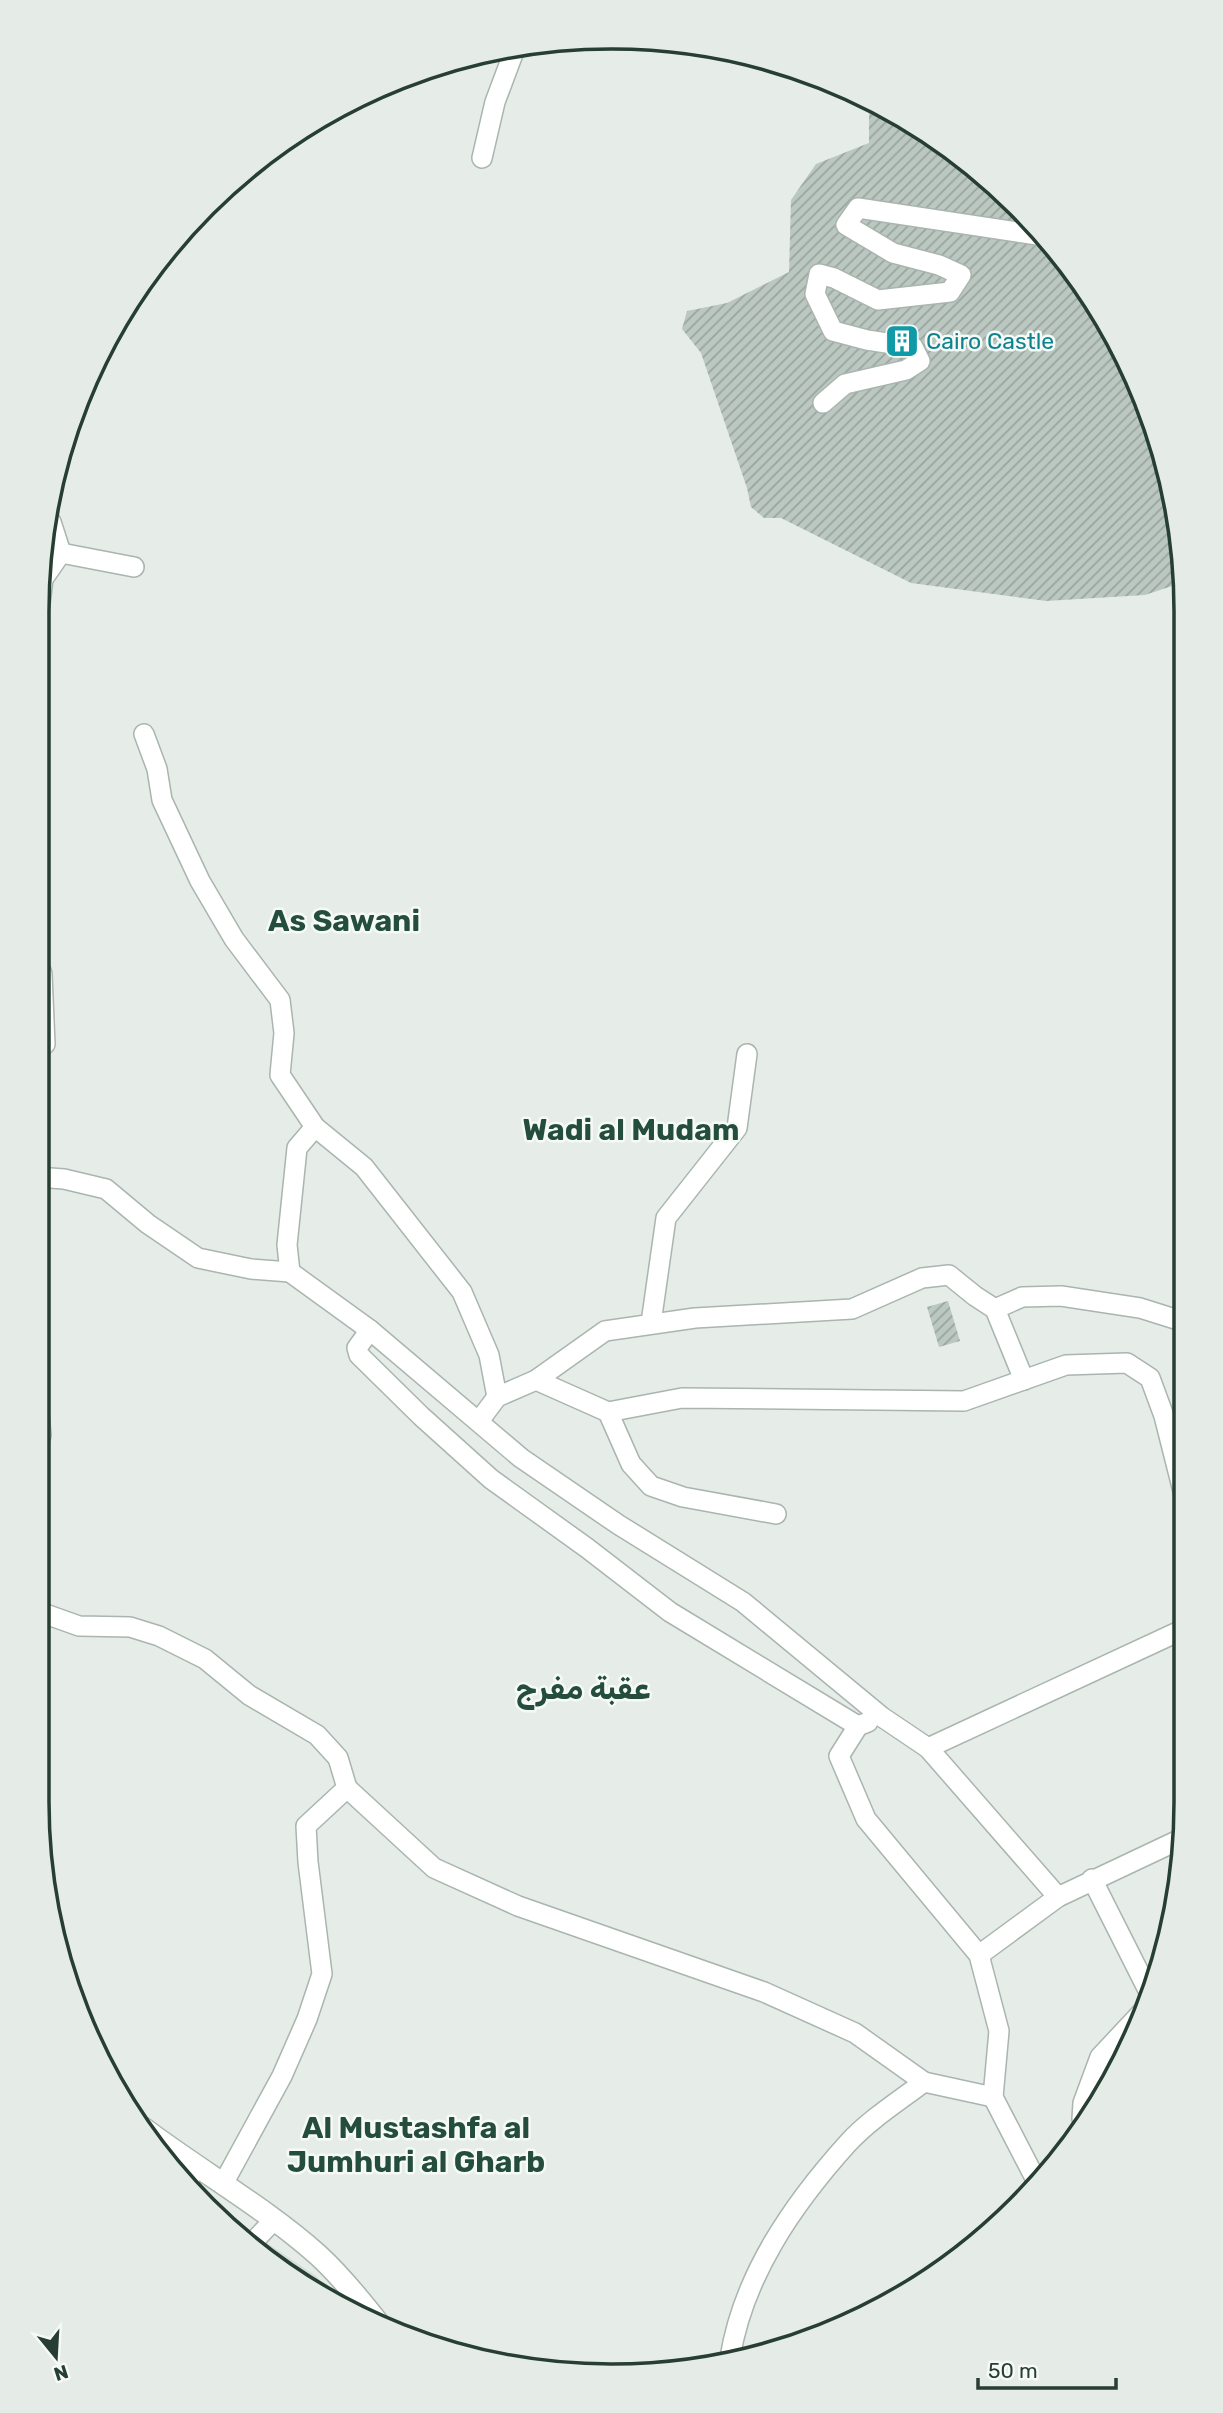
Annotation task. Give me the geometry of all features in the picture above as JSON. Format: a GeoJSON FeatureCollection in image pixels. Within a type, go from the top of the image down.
{"type":"FeatureCollection","features":[{"type":"Feature","properties":{"kind":"street"},"geometry":{"type":"LineString","coordinates":[[482,158],[495,102],[511,58]]}},
{"type":"Feature","properties":{"kind":"street"},"geometry":{"type":"LineString","coordinates":[[823,403],[845,384],[906,370],[920,361],[913,347],[867,340],[833,331],[815,293],[819,274],[834,278],[878,300],[950,292],[961,275],[939,265],[893,253],[846,225],[858,208],[1027,233]]}},
{"type":"Feature","properties":{"kind":"street"},"geometry":{"type":"LineString","coordinates":[[55,534],[61,553]]}},
{"type":"Feature","properties":{"kind":"street"},"geometry":{"type":"LineString","coordinates":[[61,553],[134,567]]}},
{"type":"Feature","properties":{"kind":"street"},"geometry":{"type":"LineString","coordinates":[[51,568],[61,553]]}},
{"type":"Feature","properties":{"kind":"street"},"geometry":{"type":"LineString","coordinates":[[144,734],[157,769],[162,800],[200,881],[234,939],[280,1000],[284,1033],[280,1075],[315,1127],[364,1167],[462,1292],[489,1355],[497,1397]]}},
{"type":"Feature","properties":{"kind":"street"},"geometry":{"type":"LineString","coordinates":[[651,1323],[666,1218],[737,1128],[747,1054]]}},
{"type":"Feature","properties":{"kind":"street"},"geometry":{"type":"LineString","coordinates":[[290,1272],[287,1245],[297,1148],[315,1127]]}},
{"type":"Feature","properties":{"kind":"street"},"geometry":{"type":"LineString","coordinates":[[49,1177],[64,1178],[106,1189],[148,1224],[198,1258],[251,1269],[290,1272],[370,1330],[521,1458],[619,1525],[743,1602],[882,1717],[928,1748],[1058,1897]]}},
{"type":"Feature","properties":{"kind":"street"},"geometry":{"type":"LineString","coordinates":[[479,1421],[497,1397],[536,1380],[605,1331],[695,1318],[852,1309],[922,1278],[949,1275],[995,1309],[1024,1380]]}},
{"type":"Feature","properties":{"kind":"street"},"geometry":{"type":"LineString","coordinates":[[995,1309],[1022,1297],[1061,1296],[1140,1308],[1174,1319]]}},
{"type":"Feature","properties":{"kind":"street"},"geometry":{"type":"LineString","coordinates":[[370,1330],[357,1348],[359,1355],[491,1479],[670,1612],[858,1726]]}},
{"type":"Feature","properties":{"kind":"street"},"geometry":{"type":"LineString","coordinates":[[536,1380],[607,1412],[682,1398],[964,1401],[1066,1365],[1127,1363],[1150,1378],[1164,1416],[1174,1456]]}},
{"type":"Feature","properties":{"kind":"street"},"geometry":{"type":"LineString","coordinates":[[607,1412],[631,1464],[651,1486],[682,1497],[776,1514]]}},
{"type":"Feature","properties":{"kind":"street"},"geometry":{"type":"LineString","coordinates":[[49,1615],[79,1626],[140,1630],[159,1636],[205,1659],[249,1695],[317,1735],[338,1758],[347,1788],[434,1868],[519,1906],[764,1992],[855,2033],[924,2082],[993,2097]]}},
{"type":"Feature","properties":{"kind":"street"},"geometry":{"type":"LineString","coordinates":[[928,1748],[1174,1634]]}},
{"type":"Feature","properties":{"kind":"street"},"geometry":{"type":"LineString","coordinates":[[882,1717],[858,1726],[839,1756],[866,1819],[979,1955],[999,2031],[993,2097],[1033,2174]]}},
{"type":"Feature","properties":{"kind":"street"},"geometry":{"type":"LineString","coordinates":[[223,2184],[282,2076],[307,2019],[322,1974],[306,1826],[347,1788]]}},
{"type":"Feature","properties":{"kind":"street"},"geometry":{"type":"LineString","coordinates":[[979,1955],[1058,1897],[1172,1843]]}},
{"type":"Feature","properties":{"kind":"street"},"geometry":{"type":"LineString","coordinates":[[1092,1880],[1144,1982]]}},
{"type":"Feature","properties":{"kind":"street"},"geometry":{"type":"LineString","coordinates":[[1083,2108],[1100,2057],[1125,2030]]}},
{"type":"Feature","properties":{"kind":"street"},"geometry":{"type":"LineString","coordinates":[[731,2351],[734,2332],[760,2263],[794,2211],[849,2141],[924,2082]]}},
{"type":"Feature","properties":{"kind":"street"},"geometry":{"type":"LineString","coordinates":[[167,2146],[316,2253],[343,2279],[365,2307]]}},
{"type":"Feature","properties":{"kind":"street"},"geometry":{"type":"LineString","coordinates":[[185,2160],[187,2170]]}},
{"type":"Feature","properties":{"kind":"street"},"geometry":{"type":"LineString","coordinates":[[257,2238],[273,2221]]}},
{"type":"Feature","properties":{"kind":"shaded area"},"geometry":{"type":"Polygon","coordinates":[[[257,2238],[316,2276],[325,2285],[269,2248],[257,2238]]]}},
{"type":"Feature","properties":{"kind":"building","name":"Cairo Castle"},"geometry":{"type":"Polygon","coordinates":[[[869,112],[893,124],[954,165],[1009,214],[1058,269],[1079,299],[1116,363],[1144,431],[1163,502],[1173,586],[1145,595],[1046,601],[911,583],[781,518],[764,518],[751,507],[701,353],[682,329],[687,311],[727,303],[789,272],[791,200],[816,164],[869,143],[869,112]]]}},
{"type":"Feature","properties":{"kind":"building"},"geometry":{"type":"Polygon","coordinates":[[[948,1301],[960,1341],[939,1347],[927,1307],[948,1301]]]}},
{"type":"Feature","properties":{"kind":"place","name":"Cairo Castle"},"geometry":{"type":"Point","coordinates":[902,341]}},
{"type":"Feature","properties":{"kind":"district","name":"As Sawani"},"geometry":{"type":"Point","coordinates":[344,921]}},
{"type":"Feature","properties":{"kind":"district","name":"Wadi al Mudam"},"geometry":{"type":"Point","coordinates":[631,1130]}},
{"type":"Feature","properties":{"kind":"district","name":"عقبة مفرج"},"geometry":{"type":"Point","coordinates":[583,1689]}},
{"type":"Feature","properties":{"kind":"district","name":"Al Mustashfa al Jumhuri al Gharb"},"geometry":{"type":"Point","coordinates":[416,2145]}}]}
